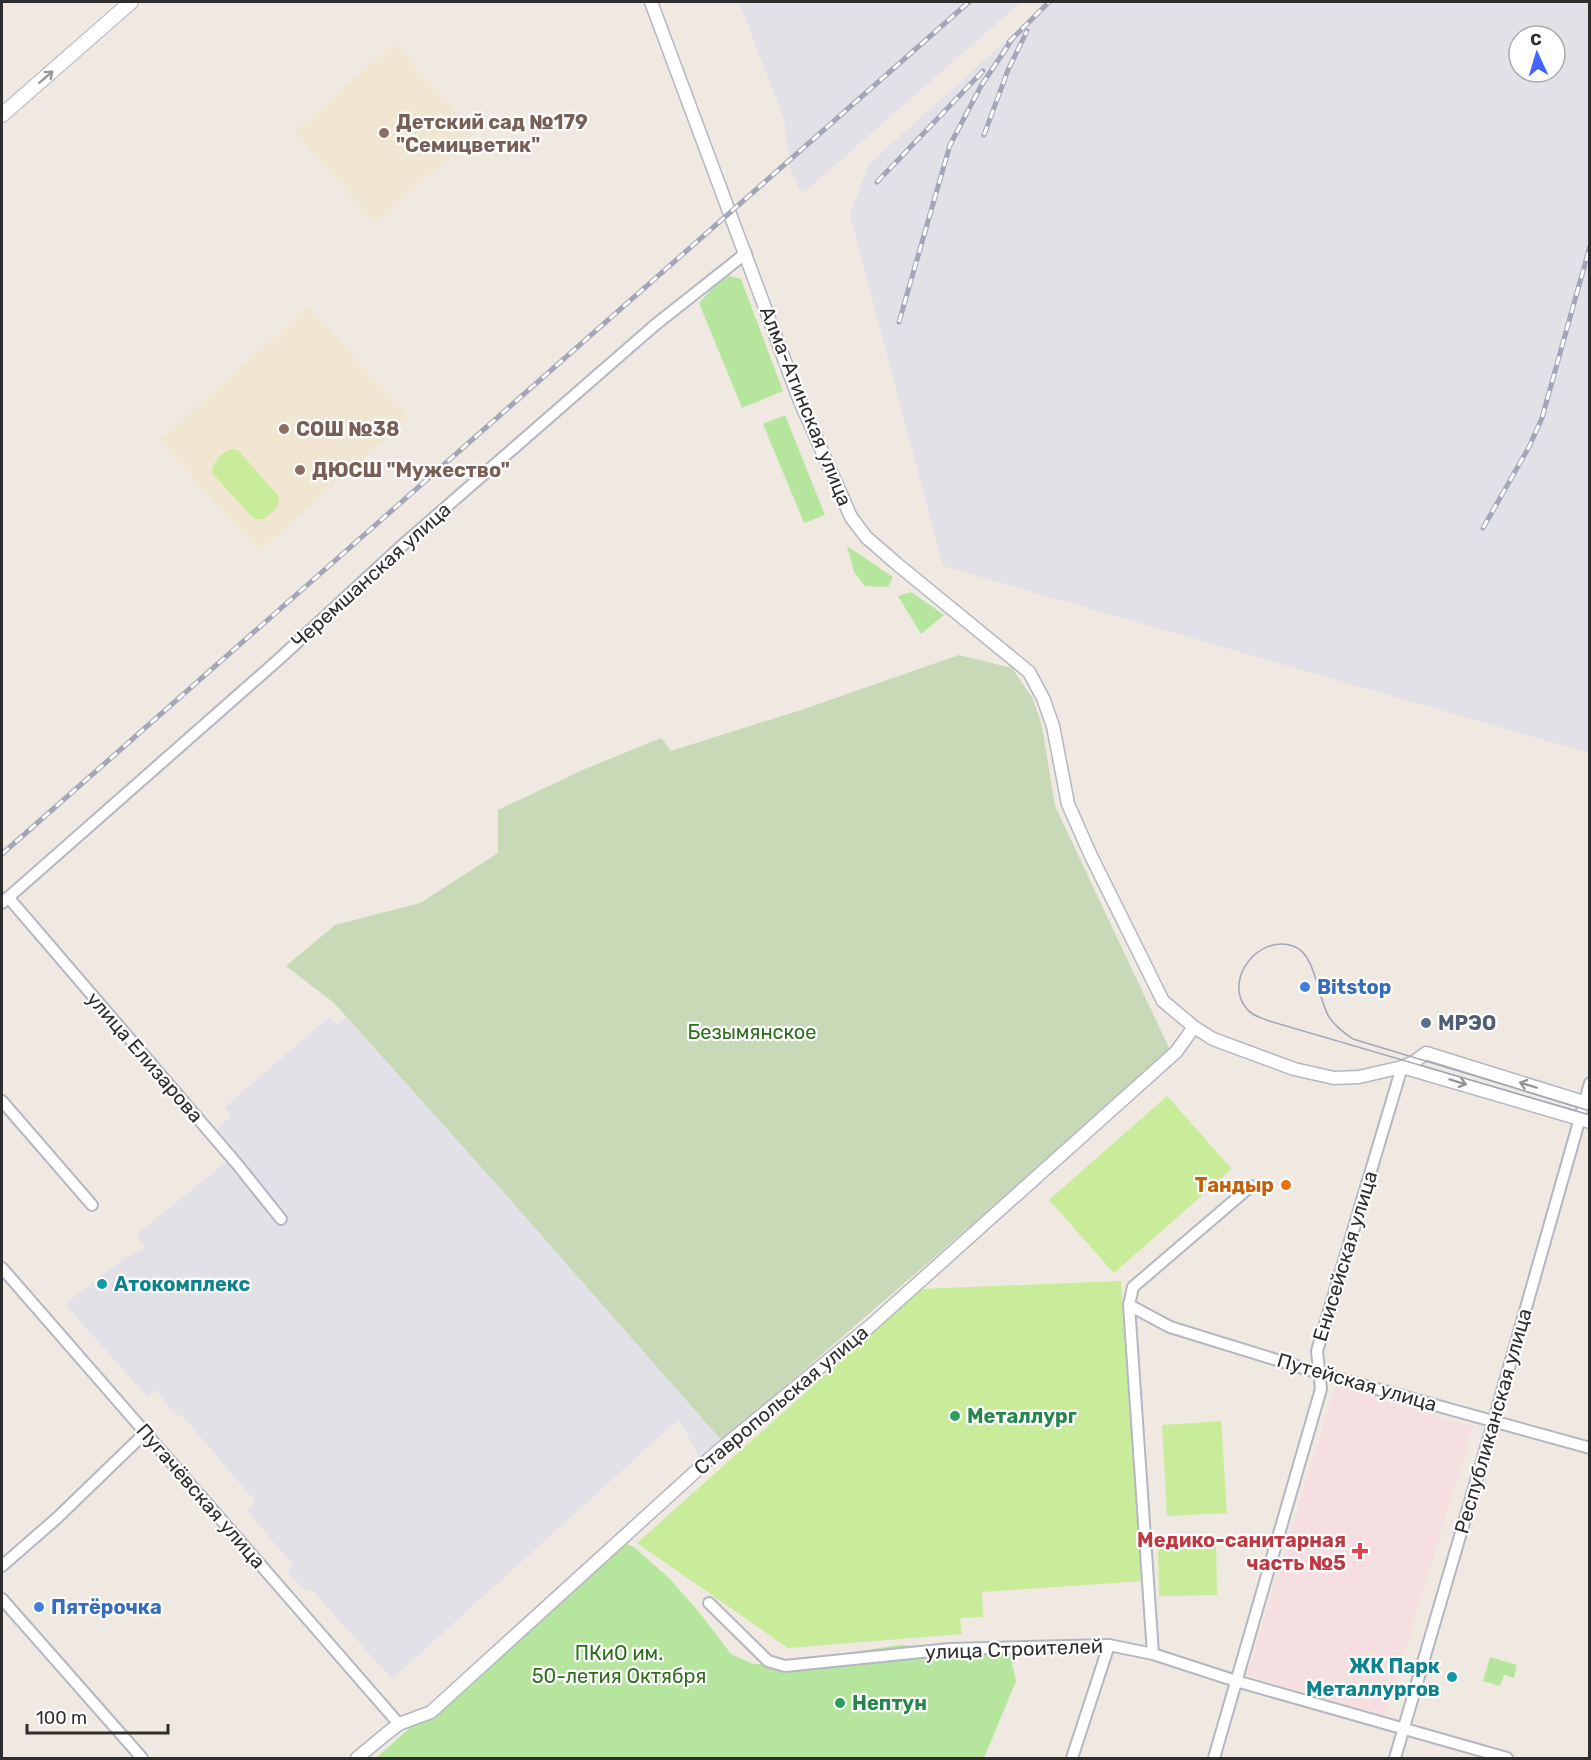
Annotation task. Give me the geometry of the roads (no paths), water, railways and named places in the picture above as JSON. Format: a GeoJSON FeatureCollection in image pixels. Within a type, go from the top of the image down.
{"type":"FeatureCollection","features":[{"type":"Feature","properties":{"kind":"main road"},"geometry":{"type":"LineString","coordinates":[[2,115],[131,2]]}},
{"type":"Feature","properties":{"kind":"street","name":"Алма-Атинская улица"},"geometry":{"type":"LineString","coordinates":[[651,2],[799,399],[851,517],[866,537],[897,564],[1029,672],[1043,698],[1053,726],[1068,804],[1091,856],[1163,1001],[1194,1027],[1213,1039],[1294,1069],[1334,1078],[1359,1077],[1414,1062],[1426,1053],[1587,1103]]}},
{"type":"Feature","properties":{"kind":"street","name":"Черемшанская улица"},"geometry":{"type":"LineString","coordinates":[[5,900],[278,660],[414,535],[655,325],[746,253]]}},
{"type":"Feature","properties":{"kind":"street","name":"улица Елизарова"},"geometry":{"type":"LineString","coordinates":[[5,900],[237,1164],[281,1219]]}},
{"type":"Feature","properties":{"kind":"street","name":"Ставропольская улица"},"geometry":{"type":"LineString","coordinates":[[357,1758],[399,1724],[431,1712],[708,1460],[869,1327],[1176,1052],[1194,1027]]}},
{"type":"Feature","properties":{"kind":"street"},"geometry":{"type":"LineString","coordinates":[[1402,1066],[1585,1120]]}},
{"type":"Feature","properties":{"kind":"street","name":"Енисейская улица"},"geometry":{"type":"LineString","coordinates":[[1214,1758],[1321,1389],[1317,1351],[1402,1066]]}},
{"type":"Feature","properties":{"kind":"street","name":"Республиканская улица"},"geometry":{"type":"LineString","coordinates":[[1395,1758],[1585,1120],[1590,1083]]}},
{"type":"Feature","properties":{"kind":"street"},"geometry":{"type":"LineString","coordinates":[[2,1101],[93,1205]]}},
{"type":"Feature","properties":{"kind":"street"},"geometry":{"type":"LineString","coordinates":[[1153,1654],[1129,1305],[1133,1287],[1251,1186]]}},
{"type":"Feature","properties":{"kind":"street","name":"Пугачёвская улица"},"geometry":{"type":"LineString","coordinates":[[2,1269],[399,1724]]}},
{"type":"Feature","properties":{"kind":"street","name":"Путейская улица"},"geometry":{"type":"LineString","coordinates":[[1129,1305],[1170,1327],[1319,1373],[1590,1448]]}},
{"type":"Feature","properties":{"kind":"street"},"geometry":{"type":"LineString","coordinates":[[2,1566],[57,1518],[146,1432]]}},
{"type":"Feature","properties":{"kind":"street"},"geometry":{"type":"LineString","coordinates":[[2,1599],[142,1758]]}},
{"type":"Feature","properties":{"kind":"street","name":"улица Строителей"},"geometry":{"type":"LineString","coordinates":[[709,1603],[768,1661],[785,1666],[950,1649],[1109,1645],[1153,1654],[1236,1681],[1507,1758]]}},
{"type":"Feature","properties":{"kind":"street"},"geometry":{"type":"LineString","coordinates":[[1072,1758],[1109,1645]]}},
{"type":"Feature","properties":{"kind":"tram line"},"geometry":{"type":"LineString","coordinates":[[1590,1111],[1353,1039],[1329,1017],[1307,957],[1293,946],[1281,944],[1268,946],[1248,961],[1242,972],[1239,984],[1240,996],[1246,1008],[1269,1021],[1590,1115]]}},
{"type":"Feature","properties":{"kind":"railway"},"geometry":{"type":"LineString","coordinates":[[2,854],[969,2]]}},
{"type":"Feature","properties":{"kind":"railway"},"geometry":{"type":"LineString","coordinates":[[1009,42],[1049,2]]}},
{"type":"Feature","properties":{"kind":"railway"},"geometry":{"type":"LineString","coordinates":[[984,135],[1008,70],[1027,31]]}},
{"type":"Feature","properties":{"kind":"railway"},"geometry":{"type":"LineString","coordinates":[[899,322],[950,145],[981,86],[1013,38]]}},
{"type":"Feature","properties":{"kind":"railway"},"geometry":{"type":"LineString","coordinates":[[877,182],[983,71]]}},
{"type":"Feature","properties":{"kind":"railway"},"geometry":{"type":"LineString","coordinates":[[1483,528],[1529,447],[1542,418],[1590,246]]}},
{"type":"Feature","properties":{"kind":"place","name":"Детский сад №179 \"Семицветик\""},"geometry":{"type":"Point","coordinates":[384,133]}},
{"type":"Feature","properties":{"kind":"place","name":"СОШ №38"},"geometry":{"type":"Point","coordinates":[284,429]}},
{"type":"Feature","properties":{"kind":"place","name":"ДЮСШ \"Мужество\""},"geometry":{"type":"Point","coordinates":[300,470]}},
{"type":"Feature","properties":{"kind":"place","name":"Bitstop"},"geometry":{"type":"Point","coordinates":[1305,987]}},
{"type":"Feature","properties":{"kind":"place","name":"МРЭО"},"geometry":{"type":"Point","coordinates":[1426,1023]}},
{"type":"Feature","properties":{"kind":"place","name":"Тандыр"},"geometry":{"type":"Point","coordinates":[1286,1185]}},
{"type":"Feature","properties":{"kind":"place","name":"Атокомплекс"},"geometry":{"type":"Point","coordinates":[102,1284]}},
{"type":"Feature","properties":{"kind":"place","name":"Металлург"},"geometry":{"type":"Point","coordinates":[955,1416]}},
{"type":"Feature","properties":{"kind":"place","name":"Медико-санитарная часть №5"},"geometry":{"type":"Point","coordinates":[1360,1551]}},
{"type":"Feature","properties":{"kind":"place","name":"Пятёрочка"},"geometry":{"type":"Point","coordinates":[39,1607]}},
{"type":"Feature","properties":{"kind":"place","name":"ЖК Парк Металлургов"},"geometry":{"type":"Point","coordinates":[1452,1677]}},
{"type":"Feature","properties":{"kind":"place","name":"Нептун"},"geometry":{"type":"Point","coordinates":[840,1703]}},
{"type":"Feature","properties":{"kind":"park label","name":"Безымянское"},"geometry":{"type":"Point","coordinates":[752,1032]}},
{"type":"Feature","properties":{"kind":"park label","name":"ПКиО им. 50-летия Октября"},"geometry":{"type":"Point","coordinates":[619,1664]}}]}
